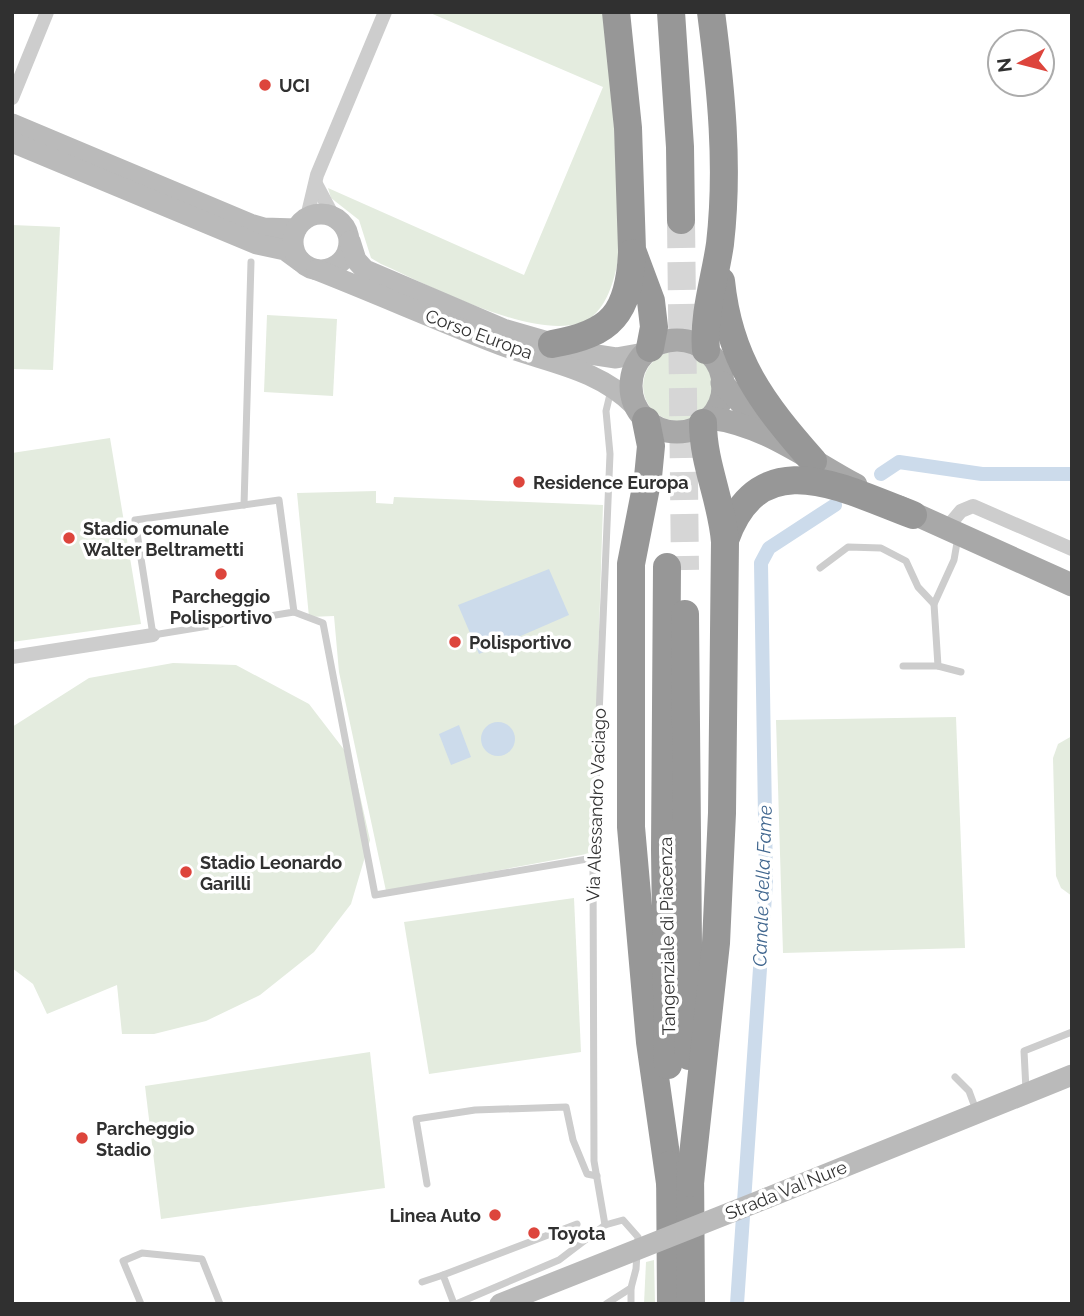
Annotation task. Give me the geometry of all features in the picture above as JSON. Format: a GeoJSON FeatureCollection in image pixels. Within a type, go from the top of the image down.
{"type":"FeatureCollection","features":[{"type":"Feature","properties":{"kind":"highway"},"geometry":{"type":"LineString","coordinates":[[552,344],[590,335],[603,328],[619,311],[631,284],[628,128],[615,12]]}},
{"type":"Feature","properties":{"kind":"highway"},"geometry":{"type":"LineString","coordinates":[[653,12],[663,148],[673,220],[680,146],[671,12]]}},
{"type":"Feature","properties":{"kind":"highway"},"geometry":{"type":"LineString","coordinates":[[711,12],[721,93],[725,167],[720,244],[723,304],[732,340],[744,370],[768,408],[813,461]]}},
{"type":"Feature","properties":{"kind":"highway"},"geometry":{"type":"LineString","coordinates":[[706,350],[707,315],[720,244]]}},
{"type":"Feature","properties":{"kind":"highway"},"geometry":{"type":"LineString","coordinates":[[632,250],[651,301],[654,327],[647,351]]}},
{"type":"Feature","properties":{"kind":"highway"},"geometry":{"type":"LineString","coordinates":[[641,413],[651,446],[648,477],[631,564],[631,827],[647,1017],[680,1183]]}},
{"type":"Feature","properties":{"kind":"highway"},"geometry":{"type":"LineString","coordinates":[[680,1183],[716,943],[722,813],[723,517],[703,444],[706,421]]}},
{"type":"Feature","properties":{"kind":"highway"},"geometry":{"type":"LineString","coordinates":[[724,542],[736,513],[752,495],[788,479],[815,480],[913,515]]}},
{"type":"Feature","properties":{"kind":"highway","name":"Tangenziale di Piacenza"},"geometry":{"type":"LineString","coordinates":[[671,1304],[680,1183],[676,569]]}},
{"type":"Feature","properties":{"kind":"highway","name":"Tangenziale di Piacenza"},"geometry":{"type":"LineString","coordinates":[[680,1183],[691,1304]]}},
{"type":"Feature","properties":{"kind":"main road"},"geometry":{"type":"LineString","coordinates":[[12,124],[250,224],[264,228],[301,223],[315,214],[333,216],[345,226],[350,241],[340,263],[308,265],[293,245],[301,223]]}},
{"type":"Feature","properties":{"kind":"main road","name":"Corso Europa"},"geometry":{"type":"LineString","coordinates":[[12,142],[257,244],[285,250],[308,265],[504,346],[587,373],[612,386],[641,413]]}},
{"type":"Feature","properties":{"kind":"main road","name":"Corso Europa"},"geometry":{"type":"LineString","coordinates":[[350,241],[356,260],[373,275],[478,320],[552,344],[604,357],[647,351]]}},
{"type":"Feature","properties":{"kind":"main road"},"geometry":{"type":"LineString","coordinates":[[706,421],[717,408],[722,383],[720,371],[706,350],[693,343],[678,340],[647,351],[637,362],[631,384],[641,413],[659,429],[674,432],[706,421],[734,423],[778,440],[913,515],[1072,585]]}},
{"type":"Feature","properties":{"kind":"main road"},"geometry":{"type":"LineString","coordinates":[[722,383],[748,413],[778,440]]}},
{"type":"Feature","properties":{"kind":"main road","name":"Strada Val Nure"},"geometry":{"type":"LineString","coordinates":[[500,1304],[1072,1075]]}},
{"type":"Feature","properties":{"kind":"street"},"geometry":{"type":"LineString","coordinates":[[12,98],[17,72],[47,12]]}},
{"type":"Feature","properties":{"kind":"street"},"geometry":{"type":"LineString","coordinates":[[301,223],[385,12]]}},
{"type":"Feature","properties":{"kind":"street"},"geometry":{"type":"LineString","coordinates":[[316,183],[333,216]]}},
{"type":"Feature","properties":{"kind":"street"},"geometry":{"type":"LineString","coordinates":[[952,533],[961,511],[973,506],[1072,549]]}},
{"type":"Feature","properties":{"kind":"street"},"geometry":{"type":"LineString","coordinates":[[12,657],[153,635]]}},
{"type":"Feature","properties":{"kind":"lane"},"geometry":{"type":"LineString","coordinates":[[244,505],[251,262]]}},
{"type":"Feature","properties":{"kind":"lane","name":"Via Alessandro Vaciago"},"geometry":{"type":"LineString","coordinates":[[605,1225],[594,1161],[593,858],[610,454],[606,411],[612,386]]}},
{"type":"Feature","properties":{"kind":"lane"},"geometry":{"type":"LineString","coordinates":[[294,612],[279,500],[135,520],[153,635],[294,612],[323,623],[376,895],[593,858]]}},
{"type":"Feature","properties":{"kind":"lane"},"geometry":{"type":"LineString","coordinates":[[938,666],[934,604],[954,560],[952,533]]}},
{"type":"Feature","properties":{"kind":"lane"},"geometry":{"type":"LineString","coordinates":[[820,568],[848,547],[881,548],[906,561],[918,587],[934,604]]}},
{"type":"Feature","properties":{"kind":"lane"},"geometry":{"type":"LineString","coordinates":[[903,666],[938,666],[961,671]]}},
{"type":"Feature","properties":{"kind":"lane"},"geometry":{"type":"LineString","coordinates":[[1026,1094],[1024,1051],[1072,1032]]}},
{"type":"Feature","properties":{"kind":"lane"},"geometry":{"type":"LineString","coordinates":[[955,1077],[969,1091],[977,1114]]}},
{"type":"Feature","properties":{"kind":"lane"},"geometry":{"type":"LineString","coordinates":[[427,1184],[416,1119],[475,1110],[566,1107],[573,1140],[587,1174],[597,1176]]}},
{"type":"Feature","properties":{"kind":"lane"},"geometry":{"type":"LineString","coordinates":[[443,1275],[455,1304],[559,1260],[605,1225],[623,1220],[638,1237],[631,1304]]}},
{"type":"Feature","properties":{"kind":"lane"},"geometry":{"type":"LineString","coordinates":[[422,1282],[577,1224]]}},
{"type":"Feature","properties":{"kind":"lane"},"geometry":{"type":"LineString","coordinates":[[141,1304],[123,1261],[142,1253],[202,1259],[220,1304]]}},
{"type":"Feature","properties":{"kind":"lane"},"geometry":{"type":"LineString","coordinates":[[606,1304],[631,1288]]}},
{"type":"Feature","properties":{"kind":"shaded area"},"geometry":{"type":"Polygon","coordinates":[[[428,12],[607,12],[621,243],[607,298],[596,313],[577,324],[552,326],[522,321],[458,299],[381,264],[371,258],[359,220],[331,198],[328,188],[524,275],[603,87],[428,12]]]}},
{"type":"Feature","properties":{"kind":"shaded area"},"geometry":{"type":"Polygon","coordinates":[[[12,225],[60,227],[53,370],[12,369],[12,225]]]}},
{"type":"Feature","properties":{"kind":"shaded area"},"geometry":{"type":"Polygon","coordinates":[[[267,315],[337,319],[333,396],[264,392],[267,315]]]}},
{"type":"Feature","properties":{"kind":"shaded area"},"geometry":{"type":"Polygon","coordinates":[[[678,351],[703,361],[713,386],[703,411],[678,421],[653,411],[643,386],[653,361],[678,351]]]}},
{"type":"Feature","properties":{"kind":"shaded area","name":"Stadio comunale Walter Beltrametti"},"geometry":{"type":"Polygon","coordinates":[[[110,438],[141,624],[12,642],[12,453],[110,438]]]}},
{"type":"Feature","properties":{"kind":"shaded area"},"geometry":{"type":"Polygon","coordinates":[[[376,491],[376,503],[393,504],[394,497],[603,505],[592,853],[386,891],[339,672],[334,616],[309,617],[297,493],[376,491]]]}},
{"type":"Feature","properties":{"kind":"shaded area","name":"Stadio Leonardo Garilli"},"geometry":{"type":"Polygon","coordinates":[[[173,663],[236,665],[309,704],[352,760],[370,840],[351,904],[314,952],[260,995],[206,1021],[154,1034],[122,1034],[117,985],[47,1014],[33,984],[12,968],[12,727],[89,678],[173,663]]]}},
{"type":"Feature","properties":{"kind":"shaded area"},"geometry":{"type":"Polygon","coordinates":[[[956,717],[965,948],[783,953],[776,720],[956,717]]]}},
{"type":"Feature","properties":{"kind":"shaded area"},"geometry":{"type":"Polygon","coordinates":[[[1072,736],[1072,896],[1061,888],[1056,876],[1053,758],[1058,744],[1072,736]]]}},
{"type":"Feature","properties":{"kind":"shaded area"},"geometry":{"type":"Polygon","coordinates":[[[574,898],[581,1052],[429,1074],[404,922],[574,898]]]}},
{"type":"Feature","properties":{"kind":"shaded area"},"geometry":{"type":"Polygon","coordinates":[[[370,1052],[385,1188],[161,1219],[145,1086],[370,1052]]]}},
{"type":"Feature","properties":{"kind":"shaded area"},"geometry":{"type":"Polygon","coordinates":[[[654,1260],[655,1304],[644,1304],[646,1262],[654,1260]]]}},
{"type":"Feature","properties":{"kind":"water"},"geometry":{"type":"Polygon","coordinates":[[[549,569],[569,615],[479,654],[458,605],[549,569]]]}},
{"type":"Feature","properties":{"kind":"water"},"geometry":{"type":"Polygon","coordinates":[[[498,722],[510,727],[515,739],[510,751],[498,756],[486,751],[481,739],[486,727],[498,722]]]}},
{"type":"Feature","properties":{"kind":"water"},"geometry":{"type":"Polygon","coordinates":[[[459,725],[471,757],[451,765],[439,734],[459,725]]]}},
{"type":"Feature","properties":{"kind":"waterway"},"geometry":{"type":"LineString","coordinates":[[881,474],[899,462],[982,474],[1072,474]]}},
{"type":"Feature","properties":{"kind":"waterway","name":"Canale della Fame"},"geometry":{"type":"LineString","coordinates":[[737,1304],[766,881],[761,563],[769,548],[835,505]]}},
{"type":"Feature","properties":{"kind":"tunnel"},"geometry":{"type":"LineString","coordinates":[[681,220],[685,570]]}},
{"type":"Feature","properties":{"kind":"place","name":"UCI"},"geometry":{"type":"Point","coordinates":[265,85]}},
{"type":"Feature","properties":{"kind":"place","name":"Residence Europa"},"geometry":{"type":"Point","coordinates":[519,482]}},
{"type":"Feature","properties":{"kind":"place","name":"Stadio comunale Walter Beltrametti"},"geometry":{"type":"Point","coordinates":[69,538]}},
{"type":"Feature","properties":{"kind":"place","name":"Parcheggio Polisportivo"},"geometry":{"type":"Point","coordinates":[221,574]}},
{"type":"Feature","properties":{"kind":"place","name":"Polisportivo"},"geometry":{"type":"Point","coordinates":[455,642]}},
{"type":"Feature","properties":{"kind":"place","name":"Stadio Leonardo Garilli"},"geometry":{"type":"Point","coordinates":[186,872]}},
{"type":"Feature","properties":{"kind":"place","name":"Parcheggio Stadio"},"geometry":{"type":"Point","coordinates":[82,1138]}},
{"type":"Feature","properties":{"kind":"place","name":"Linea Auto"},"geometry":{"type":"Point","coordinates":[495,1215]}},
{"type":"Feature","properties":{"kind":"place","name":"Toyota"},"geometry":{"type":"Point","coordinates":[534,1233]}}]}
